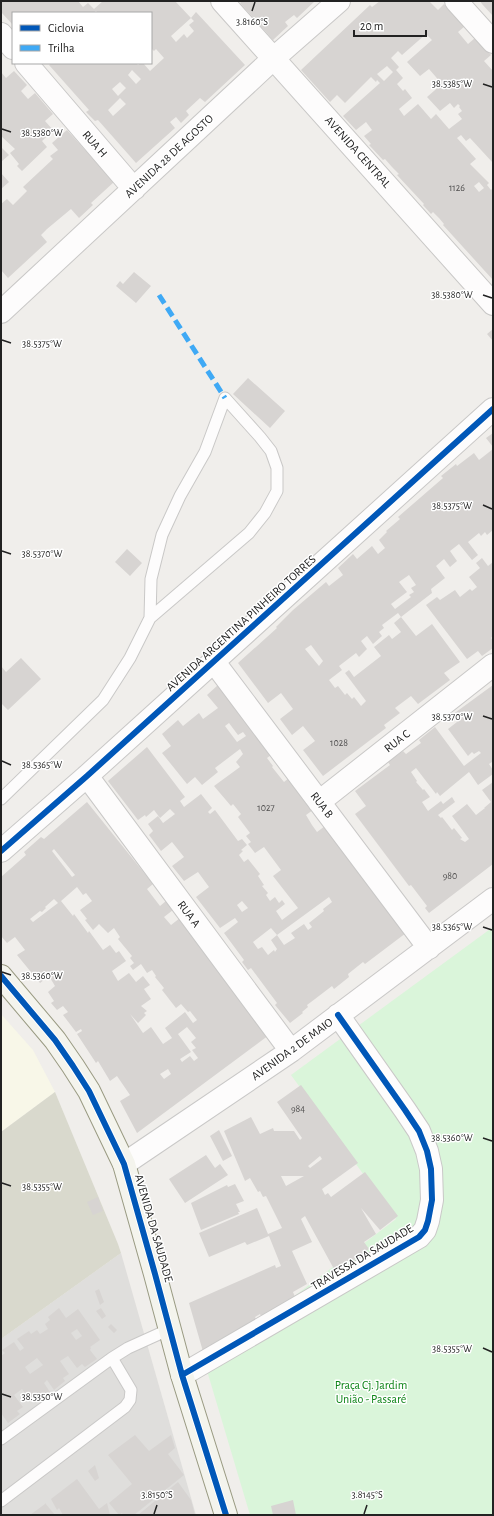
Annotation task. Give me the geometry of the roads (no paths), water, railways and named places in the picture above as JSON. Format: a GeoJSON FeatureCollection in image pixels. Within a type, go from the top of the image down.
{"type":"FeatureCollection","features":[{"type":"Feature","properties":{"kind":"street","name":"AVENIDA CENTRAL"},"geometry":{"type":"LineString","coordinates":[[222,1],[493,304]]}},
{"type":"Feature","properties":{"kind":"street","name":"AVENIDA 28 DE AGOSTO"},"geometry":{"type":"LineString","coordinates":[[4,304],[134,189],[274,58],[339,1]]}},
{"type":"Feature","properties":{"kind":"street"},"geometry":{"type":"LineString","coordinates":[[456,1],[493,42]]}},
{"type":"Feature","properties":{"kind":"street"},"geometry":{"type":"LineString","coordinates":[[1,34],[12,47]]}},
{"type":"Feature","properties":{"kind":"street","name":"RUA H"},"geometry":{"type":"LineString","coordinates":[[27,64],[134,189]]}},
{"type":"Feature","properties":{"kind":"street","name":"AVENIDA ARGENTINA PINHEIRO TORRES"},"geometry":{"type":"LineString","coordinates":[[1,851],[214,662],[493,409]]}},
{"type":"Feature","properties":{"kind":"street","name":"RUA B"},"geometry":{"type":"LineString","coordinates":[[214,662],[429,948]]}},
{"type":"Feature","properties":{"kind":"street","name":"RUA C"},"geometry":{"type":"LineString","coordinates":[[319,802],[493,665]]}},
{"type":"Feature","properties":{"kind":"street","name":"RUA A"},"geometry":{"type":"LineString","coordinates":[[87,776],[291,1051]]}},
{"type":"Feature","properties":{"kind":"street","name":"AVENIDA 2 DE MAIO"},"geometry":{"type":"LineString","coordinates":[[124,1164],[291,1051],[493,899]]}},
{"type":"Feature","properties":{"kind":"street","name":"AVENIDA DA SAUDADE"},"geometry":{"type":"LineString","coordinates":[[1,976],[55,1040],[73,1066],[89,1091],[124,1164],[182,1376],[226,1515]]}},
{"type":"Feature","properties":{"kind":"street","name":"TRAVESSA DA SAUDADE"},"geometry":{"type":"LineString","coordinates":[[182,1376],[419,1237],[425,1230],[432,1200],[431,1169],[427,1152],[419,1131],[402,1104],[338,1015]]}},
{"type":"Feature","properties":{"kind":"lane"},"geometry":{"type":"LineString","coordinates":[[1,799],[103,700],[130,658],[150,618],[248,533],[265,513],[277,491],[278,468],[271,451],[225,398],[205,452],[180,496],[162,535],[151,579],[150,618]]}},
{"type":"Feature","properties":{"kind":"lane"},"geometry":{"type":"LineString","coordinates":[[1,1439],[112,1358],[128,1348],[170,1329]]}},
{"type":"Feature","properties":{"kind":"lane"},"geometry":{"type":"LineString","coordinates":[[1,1501],[125,1407],[130,1400],[131,1390],[112,1358]]}},
{"type":"Feature","properties":{"kind":"park label","name":"Praça Cj. Jardim União - Passaré"},"geometry":{"type":"Point","coordinates":[371,1392]}}]}
